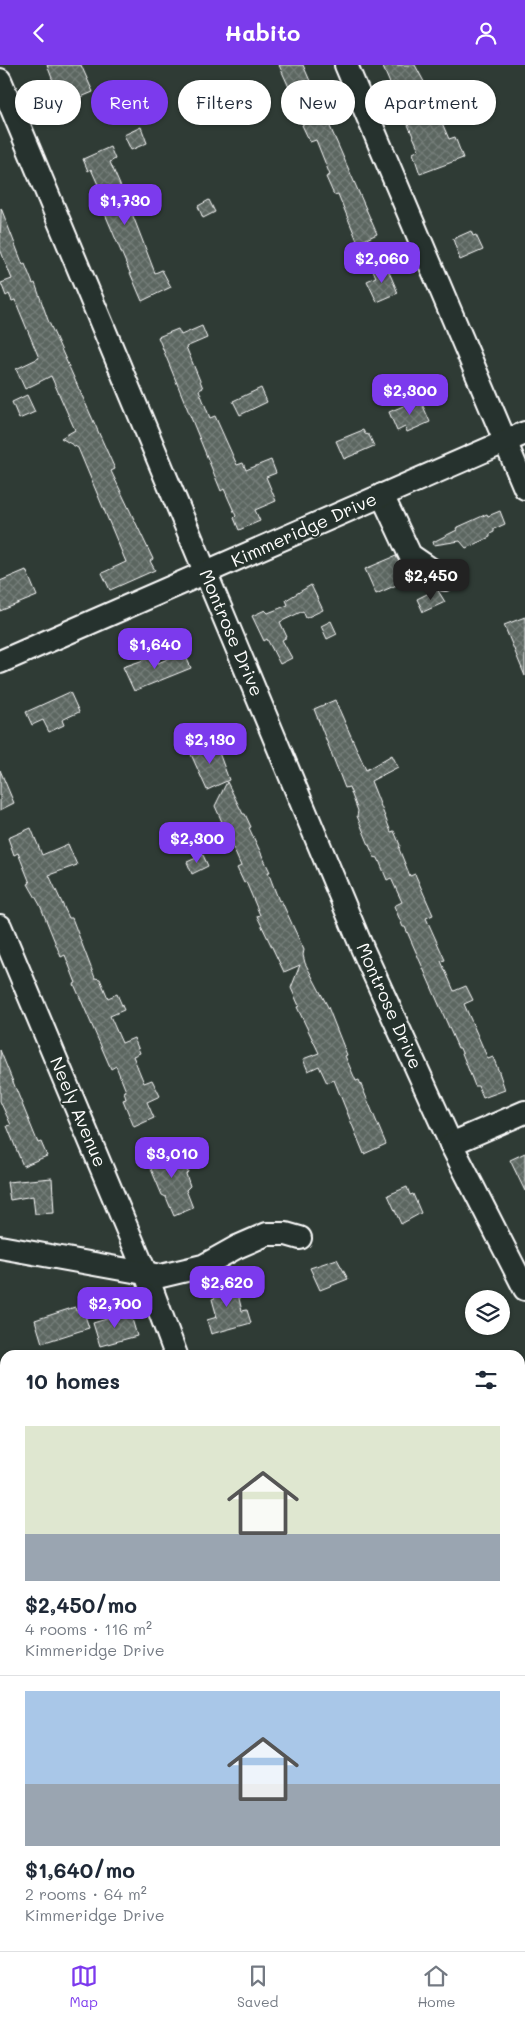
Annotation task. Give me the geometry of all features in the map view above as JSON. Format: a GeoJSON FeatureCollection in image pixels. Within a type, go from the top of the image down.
{"type":"FeatureCollection","features":[{"type":"Feature","properties":{"kind":"street"},"geometry":{"type":"LineString","coordinates":[[346,65],[515,437],[525,488]]}},
{"type":"Feature","properties":{"kind":"street","name":"Montrose Drive"},"geometry":{"type":"LineString","coordinates":[[0,80],[363,950],[451,1144],[525,1289]]}},
{"type":"Feature","properties":{"kind":"street","name":"Kimmeridge Drive"},"geometry":{"type":"LineString","coordinates":[[0,662],[515,437]]}},
{"type":"Feature","properties":{"kind":"street"},"geometry":{"type":"LineString","coordinates":[[382,495],[410,555],[446,579]]}},
{"type":"Feature","properties":{"kind":"street","name":"Neely Avenue"},"geometry":{"type":"LineString","coordinates":[[0,926],[146,1274],[174,1350]]}},
{"type":"Feature","properties":{"kind":"street"},"geometry":{"type":"LineString","coordinates":[[451,1144],[525,1111]]}},
{"type":"Feature","properties":{"kind":"street"},"geometry":{"type":"LineString","coordinates":[[0,1247],[161,1276],[187,1271],[212,1262],[237,1247],[267,1234],[286,1234],[300,1238]]}},
{"type":"Feature","properties":{"kind":"building"},"geometry":{"type":"Polygon","coordinates":[[[47,65],[81,65],[91,88],[91,93],[81,97],[81,80],[53,80],[47,65]]]}},
{"type":"Feature","properties":{"kind":"building"},"geometry":{"type":"Polygon","coordinates":[[[279,65],[303,65],[310,80],[286,80],[279,65]]]}},
{"type":"Feature","properties":{"kind":"building"},"geometry":{"type":"Polygon","coordinates":[[[382,65],[415,65],[423,80],[389,80],[382,65]]]}},
{"type":"Feature","properties":{"kind":"building"},"geometry":{"type":"Polygon","coordinates":[[[302,125],[329,125],[377,234],[358,243],[338,194],[334,195],[326,177],[330,175],[316,140],[310,142],[302,125]]]}},
{"type":"Feature","properties":{"kind":"building"},"geometry":{"type":"Polygon","coordinates":[[[408,125],[443,125],[449,139],[455,137],[463,158],[420,174],[413,153],[419,150],[408,125]]]}},
{"type":"Feature","properties":{"kind":"building"},"geometry":{"type":"Polygon","coordinates":[[[141,127],[147,143],[131,150],[124,135],[141,127]]]}},
{"type":"Feature","properties":{"kind":"building"},"geometry":{"type":"Polygon","coordinates":[[[110,147],[115,159],[110,162],[123,192],[127,190],[132,202],[128,203],[155,273],[162,270],[171,287],[142,301],[100,202],[105,200],[91,169],[88,171],[83,159],[110,147]]]}},
{"type":"Feature","properties":{"kind":"building"},"geometry":{"type":"Polygon","coordinates":[[[209,200],[215,212],[203,218],[198,206],[209,200]]]}},
{"type":"Feature","properties":{"kind":"building"},"geometry":{"type":"Polygon","coordinates":[[[1,208],[23,265],[25,264],[33,284],[35,283],[48,320],[115,469],[111,471],[153,559],[150,561],[155,570],[110,590],[102,573],[126,562],[78,448],[61,438],[75,430],[51,376],[25,389],[16,369],[39,358],[15,300],[12,301],[9,294],[6,296],[1,283],[12,279],[0,249],[1,208]]]}},
{"type":"Feature","properties":{"kind":"building"},"geometry":{"type":"Polygon","coordinates":[[[471,231],[473,236],[476,235],[483,250],[460,260],[453,239],[471,231]]]}},
{"type":"Feature","properties":{"kind":"building"},"geometry":{"type":"Polygon","coordinates":[[[386,265],[398,293],[377,302],[367,281],[376,277],[373,270],[386,265]]]}},
{"type":"Feature","properties":{"kind":"building"},"geometry":{"type":"Polygon","coordinates":[[[202,326],[207,338],[186,347],[203,388],[199,390],[210,418],[215,416],[237,465],[243,463],[246,470],[271,460],[276,473],[266,477],[276,501],[255,510],[260,521],[239,530],[234,518],[236,516],[224,489],[221,491],[158,337],[178,329],[181,335],[202,326]]]}},
{"type":"Feature","properties":{"kind":"building"},"geometry":{"type":"Polygon","coordinates":[[[261,388],[267,402],[240,415],[233,401],[261,388]]]}},
{"type":"Feature","properties":{"kind":"building"},"geometry":{"type":"Polygon","coordinates":[[[27,395],[35,412],[19,419],[12,402],[27,395]]]}},
{"type":"Feature","properties":{"kind":"building"},"geometry":{"type":"Polygon","coordinates":[[[420,399],[430,422],[407,432],[405,427],[397,431],[389,412],[420,399]]]}},
{"type":"Feature","properties":{"kind":"building"},"geometry":{"type":"Polygon","coordinates":[[[363,430],[365,434],[369,435],[374,446],[344,459],[336,441],[363,430]]]}},
{"type":"Feature","properties":{"kind":"building"},"geometry":{"type":"Polygon","coordinates":[[[500,511],[505,524],[494,529],[490,537],[466,548],[460,541],[434,545],[433,542],[457,530],[456,528],[487,514],[488,516],[500,511]]]}},
{"type":"Feature","properties":{"kind":"building"},"geometry":{"type":"Polygon","coordinates":[[[396,556],[408,580],[376,594],[365,569],[396,556]]]}},
{"type":"Feature","properties":{"kind":"building"},"geometry":{"type":"Polygon","coordinates":[[[26,570],[37,596],[0,611],[0,581],[26,570]]]}},
{"type":"Feature","properties":{"kind":"building"},"geometry":{"type":"Polygon","coordinates":[[[311,585],[323,610],[306,618],[303,611],[280,622],[287,637],[282,640],[292,658],[280,664],[267,639],[264,641],[252,616],[265,610],[268,613],[288,605],[286,600],[311,585]]]}},
{"type":"Feature","properties":{"kind":"building"},"geometry":{"type":"Polygon","coordinates":[[[437,589],[445,602],[423,612],[417,599],[437,589]]]}},
{"type":"Feature","properties":{"kind":"building"},"geometry":{"type":"Polygon","coordinates":[[[525,617],[525,676],[504,625],[525,617]]]}},
{"type":"Feature","properties":{"kind":"building"},"geometry":{"type":"Polygon","coordinates":[[[331,621],[337,634],[327,639],[321,626],[331,621]]]}},
{"type":"Feature","properties":{"kind":"building"},"geometry":{"type":"Polygon","coordinates":[[[184,652],[191,668],[134,691],[123,667],[155,656],[158,663],[184,652]]]}},
{"type":"Feature","properties":{"kind":"building"},"geometry":{"type":"Polygon","coordinates":[[[70,692],[79,712],[62,720],[64,725],[49,732],[43,720],[32,725],[26,712],[70,692]]]}},
{"type":"Feature","properties":{"kind":"building"},"geometry":{"type":"Polygon","coordinates":[[[335,700],[366,770],[392,755],[398,767],[371,781],[391,832],[394,831],[400,845],[399,849],[410,876],[415,874],[433,915],[426,918],[445,960],[441,961],[454,991],[466,986],[473,1000],[464,1004],[488,1059],[493,1057],[505,1090],[483,1098],[478,1086],[475,1086],[460,1048],[458,1048],[405,927],[403,927],[394,906],[402,902],[391,878],[387,880],[378,858],[374,857],[357,816],[358,811],[349,787],[345,788],[314,709],[335,700]]]}},
{"type":"Feature","properties":{"kind":"building"},"geometry":{"type":"Polygon","coordinates":[[[214,739],[229,780],[207,790],[190,752],[214,739]]]}},
{"type":"Feature","properties":{"kind":"building"},"geometry":{"type":"Polygon","coordinates":[[[0,770],[14,803],[0,810],[0,770]]]}},
{"type":"Feature","properties":{"kind":"building"},"geometry":{"type":"Polygon","coordinates":[[[227,782],[251,827],[249,828],[270,872],[268,872],[279,901],[281,900],[304,950],[305,963],[328,1007],[347,1055],[345,1056],[356,1081],[359,1080],[386,1144],[364,1154],[334,1080],[327,1083],[319,1066],[308,1071],[303,1059],[319,1053],[297,1007],[299,1006],[291,988],[300,965],[284,972],[257,916],[260,915],[246,882],[244,883],[237,868],[241,866],[228,836],[225,838],[220,826],[223,824],[215,806],[227,782]]]}},
{"type":"Feature","properties":{"kind":"building"},"geometry":{"type":"Polygon","coordinates":[[[31,828],[42,855],[68,844],[77,865],[49,875],[69,918],[72,918],[95,978],[100,979],[108,998],[117,994],[124,1010],[110,1016],[122,1043],[134,1038],[140,1053],[133,1056],[144,1083],[152,1080],[160,1096],[147,1102],[154,1118],[134,1127],[123,1100],[126,1099],[124,1092],[126,1091],[116,1066],[111,1069],[74,984],[76,983],[65,955],[61,957],[40,905],[28,884],[30,883],[18,853],[14,855],[8,838],[31,828]]]}},
{"type":"Feature","properties":{"kind":"building"},"geometry":{"type":"Polygon","coordinates":[[[203,855],[208,866],[192,874],[187,862],[203,855]]]}},
{"type":"Feature","properties":{"kind":"building"},"geometry":{"type":"Polygon","coordinates":[[[0,1050],[38,1143],[41,1142],[47,1156],[23,1166],[7,1126],[11,1125],[0,1101],[0,1050]]]}},
{"type":"Feature","properties":{"kind":"building"},"geometry":{"type":"Polygon","coordinates":[[[173,1146],[178,1157],[181,1155],[188,1172],[186,1174],[190,1186],[186,1190],[193,1208],[174,1216],[166,1197],[162,1195],[146,1157],[173,1146]]]}},
{"type":"Feature","properties":{"kind":"building"},"geometry":{"type":"Polygon","coordinates":[[[525,1153],[525,1191],[510,1160],[525,1153]]]}},
{"type":"Feature","properties":{"kind":"building"},"geometry":{"type":"Polygon","coordinates":[[[52,1178],[54,1213],[35,1214],[33,1196],[10,1200],[7,1182],[52,1178]]]}},
{"type":"Feature","properties":{"kind":"building"},"geometry":{"type":"Polygon","coordinates":[[[407,1187],[410,1195],[413,1194],[421,1213],[401,1224],[388,1195],[407,1187]]]}},
{"type":"Feature","properties":{"kind":"building"},"geometry":{"type":"Polygon","coordinates":[[[337,1259],[348,1279],[320,1290],[310,1268],[337,1259]]]}},
{"type":"Feature","properties":{"kind":"building"},"geometry":{"type":"Polygon","coordinates":[[[234,1278],[242,1311],[247,1310],[251,1323],[211,1334],[207,1320],[217,1317],[212,1299],[215,1298],[212,1284],[234,1278]]]}},
{"type":"Feature","properties":{"kind":"building"},"geometry":{"type":"Polygon","coordinates":[[[75,1307],[76,1311],[83,1309],[89,1328],[42,1343],[35,1320],[75,1307]]]}},
{"type":"Feature","properties":{"kind":"building"},"geometry":{"type":"Polygon","coordinates":[[[130,1312],[137,1336],[100,1346],[93,1323],[130,1312]]]}}]}
